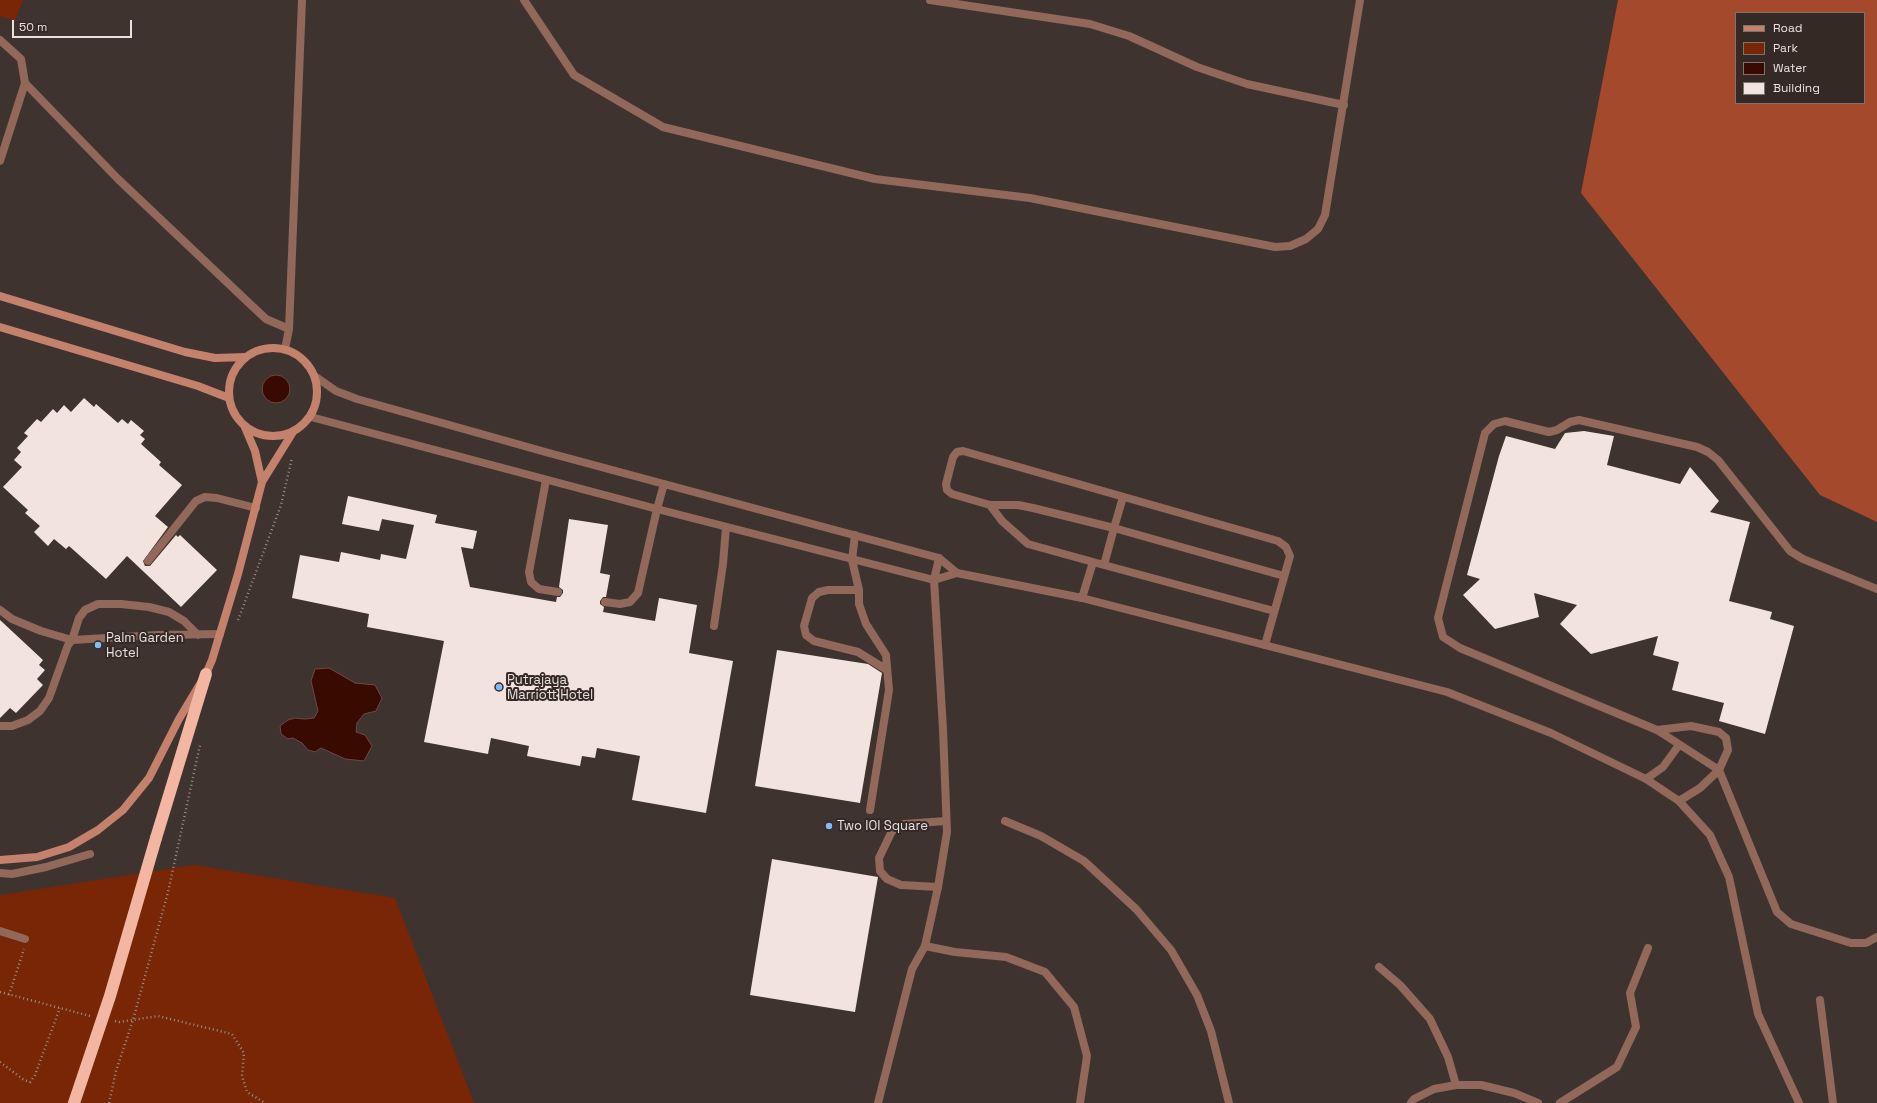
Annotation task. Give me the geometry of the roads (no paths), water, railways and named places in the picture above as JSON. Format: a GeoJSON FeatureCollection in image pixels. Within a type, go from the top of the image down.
{"type":"FeatureCollection","features":[{"type":"Feature","properties":{"kind":"highway"},"geometry":{"type":"LineString","coordinates":[[74,1103],[110,996],[206,674]]}},
{"type":"Feature","properties":{"kind":"street"},"geometry":{"type":"LineString","coordinates":[[285,349],[289,329],[302,0]]}},
{"type":"Feature","properties":{"kind":"street"},"geometry":{"type":"LineString","coordinates":[[524,0],[574,75],[662,127],[875,179],[1030,198],[1275,247],[1290,246],[1306,239],[1318,229],[1325,215],[1360,0]]}},
{"type":"Feature","properties":{"kind":"street"},"geometry":{"type":"LineString","coordinates":[[930,0],[953,2],[1090,24],[1129,36],[1197,67],[1247,84],[1344,105]]}},
{"type":"Feature","properties":{"kind":"street"},"geometry":{"type":"LineString","coordinates":[[0,40],[21,59],[25,83],[0,161]]}},
{"type":"Feature","properties":{"kind":"street"},"geometry":{"type":"LineString","coordinates":[[25,83],[118,179],[244,299],[266,318],[289,329]]}},
{"type":"Feature","properties":{"kind":"street"},"geometry":{"type":"LineString","coordinates":[[0,296],[185,352],[214,358],[245,357]]}},
{"type":"Feature","properties":{"kind":"street"},"geometry":{"type":"LineString","coordinates":[[0,327],[198,386],[229,398]]}},
{"type":"Feature","properties":{"kind":"street"},"geometry":{"type":"LineString","coordinates":[[0,860],[37,857],[69,847],[98,830],[123,810],[149,778],[179,719],[206,674],[238,574],[262,482],[294,432],[311,417],[316,405],[318,391],[316,377],[309,365],[298,355],[285,349],[275,347],[264,348],[245,357],[237,366],[229,387],[229,398],[232,408],[244,425],[255,452],[262,482]]}},
{"type":"Feature","properties":{"kind":"street"},"geometry":{"type":"LineString","coordinates":[[316,377],[336,392],[357,399],[549,453],[939,558],[957,573]]}},
{"type":"Feature","properties":{"kind":"street"},"geometry":{"type":"LineString","coordinates":[[311,417],[546,480],[934,580],[957,573],[1082,598],[1447,692],[1551,733],[1646,780],[1679,801],[1710,836],[1729,877],[1758,1014],[1799,1103]]}},
{"type":"Feature","properties":{"kind":"street"},"geometry":{"type":"LineString","coordinates":[[1877,589],[1803,559],[1790,551],[1718,460],[1708,452],[1697,447],[1580,420],[1570,422],[1557,430],[1549,432],[1505,420],[1494,424],[1485,433],[1438,618],[1443,637],[1460,648],[1657,730],[1719,770],[1777,912],[1791,924],[1851,943],[1866,943],[1877,937]]}},
{"type":"Feature","properties":{"kind":"street"},"geometry":{"type":"LineString","coordinates":[[244,425],[258,434],[274,436],[294,432]]}},
{"type":"Feature","properties":{"kind":"street"},"geometry":{"type":"LineString","coordinates":[[1265,645],[1290,556],[1286,547],[1278,541],[963,451],[956,452],[953,457],[946,484],[947,490],[952,494],[990,505],[1018,505],[1114,528],[1284,576]]}},
{"type":"Feature","properties":{"kind":"street"},"geometry":{"type":"LineString","coordinates":[[546,480],[529,572],[531,582],[539,589],[558,592]]}},
{"type":"Feature","properties":{"kind":"street"},"geometry":{"type":"LineString","coordinates":[[605,602],[620,604],[630,602],[638,593],[664,484]]}},
{"type":"Feature","properties":{"kind":"street"},"geometry":{"type":"LineString","coordinates":[[148,561],[196,501],[205,497],[217,498],[256,508]]}},
{"type":"Feature","properties":{"kind":"street"},"geometry":{"type":"LineString","coordinates":[[1104,565],[1122,497]]}},
{"type":"Feature","properties":{"kind":"street"},"geometry":{"type":"LineString","coordinates":[[990,505],[1002,521],[1028,544],[1274,611]]}},
{"type":"Feature","properties":{"kind":"street"},"geometry":{"type":"LineString","coordinates":[[714,626],[723,564],[726,527]]}},
{"type":"Feature","properties":{"kind":"street"},"geometry":{"type":"LineString","coordinates":[[854,535],[852,560],[859,590],[859,604],[866,624],[886,655],[889,690],[870,810]]}},
{"type":"Feature","properties":{"kind":"street"},"geometry":{"type":"LineString","coordinates":[[878,1103],[912,969],[925,946],[938,887],[947,832],[944,729],[934,580],[939,558]]}},
{"type":"Feature","properties":{"kind":"street"},"geometry":{"type":"LineString","coordinates":[[1082,598],[1092,562]]}},
{"type":"Feature","properties":{"kind":"street"},"geometry":{"type":"LineString","coordinates":[[859,590],[819,592],[812,598],[804,626],[806,635],[814,641],[858,652],[887,670]]}},
{"type":"Feature","properties":{"kind":"street"},"geometry":{"type":"LineString","coordinates":[[0,726],[12,726],[28,720],[40,710],[49,698],[68,645],[72,640],[78,618],[85,610],[98,604],[121,604],[149,607],[169,612],[184,621],[198,635]]}},
{"type":"Feature","properties":{"kind":"street"},"geometry":{"type":"LineString","coordinates":[[0,610],[12,619],[72,640],[158,635],[220,634]]}},
{"type":"Feature","properties":{"kind":"street"},"geometry":{"type":"LineString","coordinates":[[1657,730],[1691,726],[1719,732],[1726,738],[1728,750],[1719,770],[1700,788],[1679,801]]}},
{"type":"Feature","properties":{"kind":"street"},"geometry":{"type":"LineString","coordinates":[[1646,780],[1663,767],[1679,745]]}},
{"type":"Feature","properties":{"kind":"street"},"geometry":{"type":"LineString","coordinates":[[938,887],[901,886],[887,879],[880,871],[879,858],[892,831],[904,824],[946,821]]}},
{"type":"Feature","properties":{"kind":"street"},"geometry":{"type":"LineString","coordinates":[[1005,821],[1042,836],[1084,861],[1136,909],[1171,950],[1197,995],[1211,1031],[1229,1103]]}},
{"type":"Feature","properties":{"kind":"street"},"geometry":{"type":"LineString","coordinates":[[0,873],[12,874],[46,868],[90,854]]}},
{"type":"Feature","properties":{"kind":"street"},"geometry":{"type":"LineString","coordinates":[[0,931],[25,939]]}},
{"type":"Feature","properties":{"kind":"street"},"geometry":{"type":"LineString","coordinates":[[925,946],[955,952],[1006,957],[1045,972],[1074,1007],[1076,1014],[1087,1056],[1080,1103]]}},
{"type":"Feature","properties":{"kind":"street"},"geometry":{"type":"LineString","coordinates":[[1560,1103],[1617,1067],[1636,1027],[1630,993],[1648,948]]}},
{"type":"Feature","properties":{"kind":"street"},"geometry":{"type":"LineString","coordinates":[[1379,967],[1400,986],[1430,1019],[1448,1057],[1456,1085]]}},
{"type":"Feature","properties":{"kind":"street"},"geometry":{"type":"LineString","coordinates":[[1820,1000],[1833,1103]]}},
{"type":"Feature","properties":{"kind":"street"},"geometry":{"type":"LineString","coordinates":[[1410,1103],[1414,1099],[1434,1089],[1456,1085],[1481,1085],[1514,1093],[1538,1103]]}},
{"type":"Feature","properties":{"kind":"water"},"geometry":{"type":"Polygon","coordinates":[[[276,375],[286,379],[290,389],[286,399],[276,403],[266,399],[262,389],[266,379],[276,375]]]}},
{"type":"Feature","properties":{"kind":"water"},"geometry":{"type":"Polygon","coordinates":[[[329,668],[355,683],[375,685],[382,698],[376,711],[364,714],[357,723],[356,732],[365,735],[372,746],[364,761],[345,759],[321,748],[315,752],[308,750],[302,743],[293,738],[288,739],[281,734],[280,726],[288,720],[295,718],[314,718],[318,711],[311,681],[315,669],[329,668]]]}},
{"type":"Feature","properties":{"kind":"place","name":"Palm Garden Hotel"},"geometry":{"type":"Point","coordinates":[98,645]}},
{"type":"Feature","properties":{"kind":"place","name":"Putrajaya Marriott Hotel"},"geometry":{"type":"Point","coordinates":[499,687]}},
{"type":"Feature","properties":{"kind":"place","name":"Two IOI Square"},"geometry":{"type":"Point","coordinates":[829,826]}}]}
